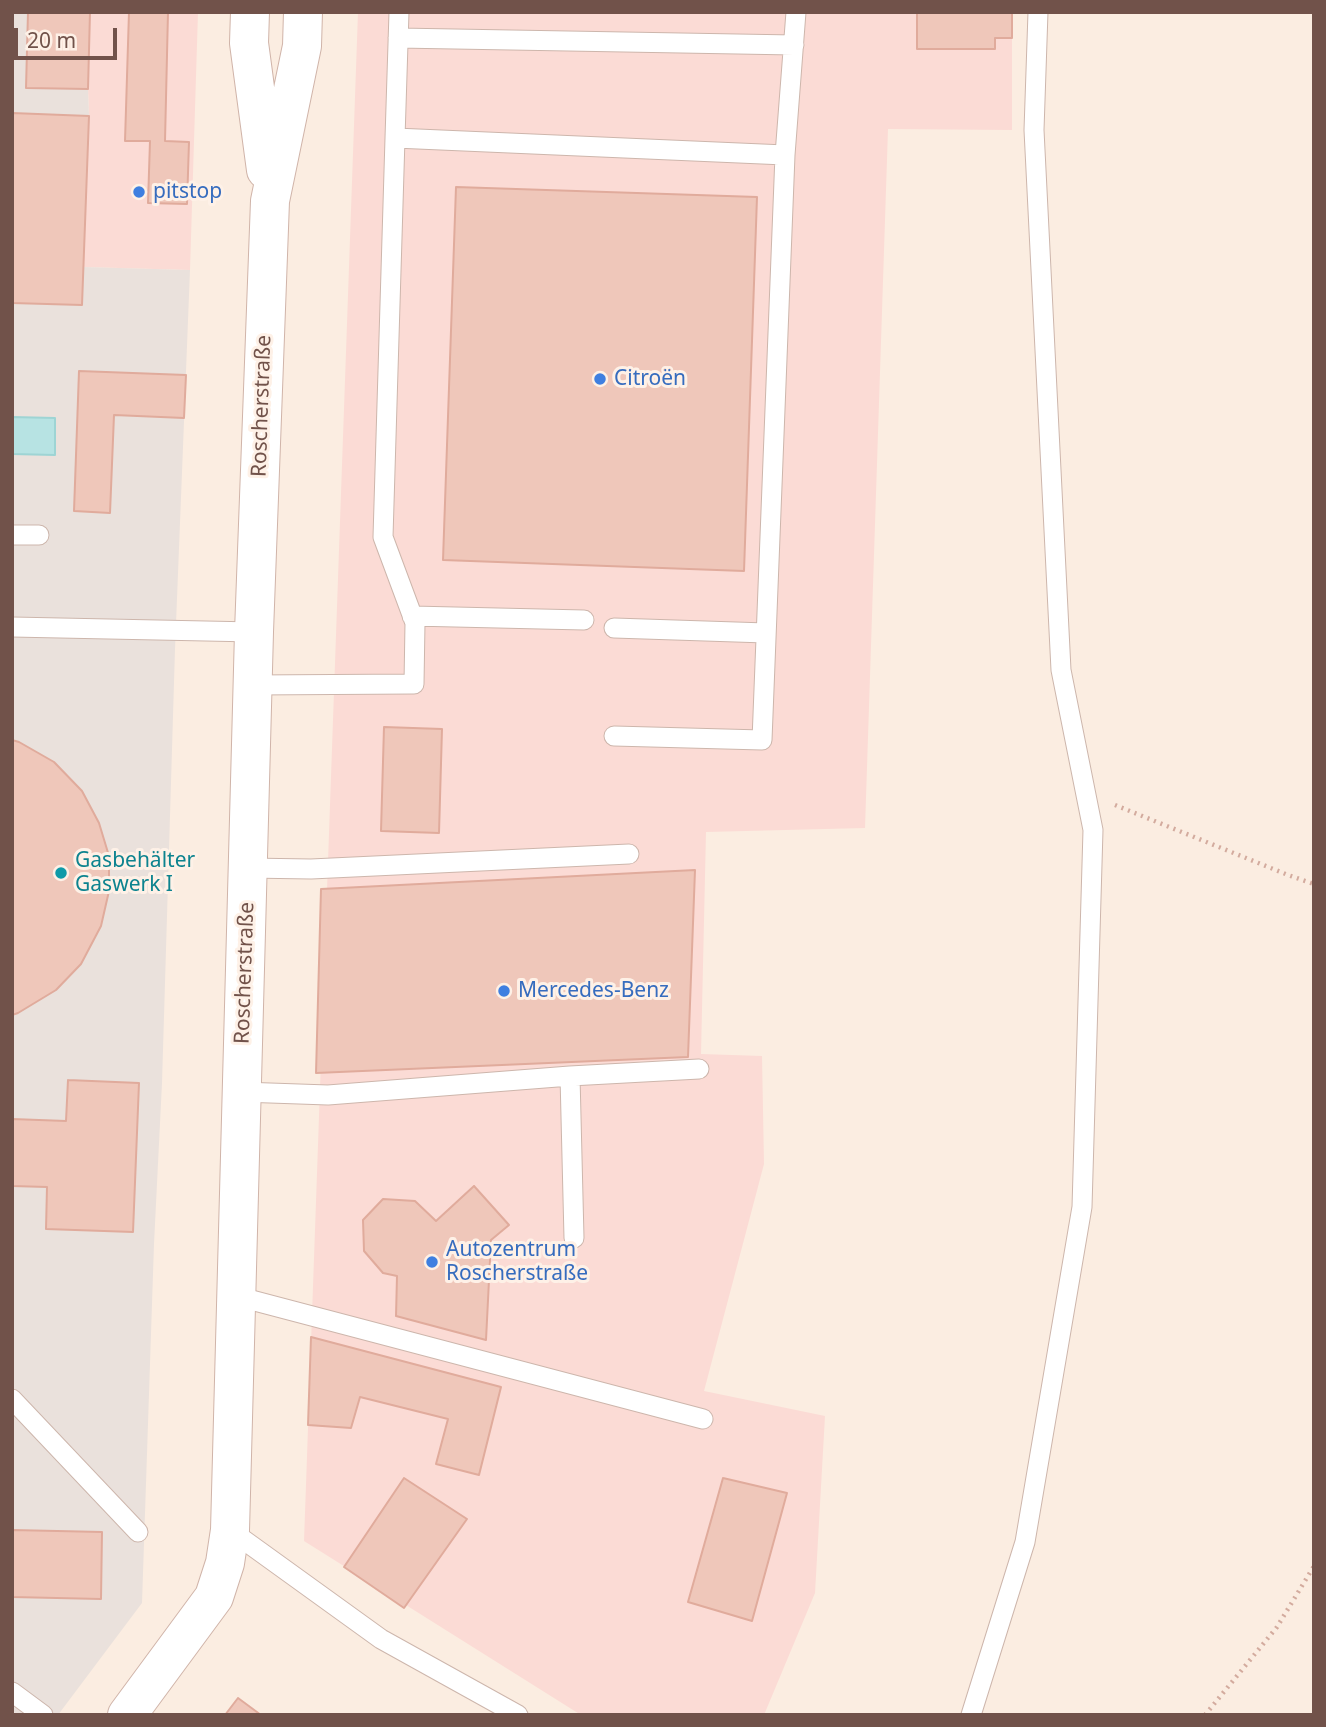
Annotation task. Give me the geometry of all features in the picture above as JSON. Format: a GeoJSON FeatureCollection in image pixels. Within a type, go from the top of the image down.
{"type":"FeatureCollection","features":[{"type":"Feature","properties":{"kind":"main road","name":"Roscherstraße"},"geometry":{"type":"LineString","coordinates":[[250,12],[249,43],[270,201]]}},
{"type":"Feature","properties":{"kind":"main road","name":"Roscherstraße"},"geometry":{"type":"LineString","coordinates":[[127,1715],[214,1597],[225,1563],[230,1530],[254,632],[270,201],[302,46],[303,12]]}},
{"type":"Feature","properties":{"kind":"lane"},"geometry":{"type":"LineString","coordinates":[[253,685],[414,684],[415,623],[383,537],[399,12]]}},
{"type":"Feature","properties":{"kind":"lane"},"geometry":{"type":"LineString","coordinates":[[614,736],[762,740],[785,155],[796,12]]}},
{"type":"Feature","properties":{"kind":"lane"},"geometry":{"type":"LineString","coordinates":[[971,1715],[1025,1542],[1082,1207],[1093,830],[1061,670],[1034,130],[1038,12]]}},
{"type":"Feature","properties":{"kind":"lane"},"geometry":{"type":"LineString","coordinates":[[398,38],[794,45]]}},
{"type":"Feature","properties":{"kind":"lane"},"geometry":{"type":"LineString","coordinates":[[395,138],[785,155]]}},
{"type":"Feature","properties":{"kind":"lane"},"geometry":{"type":"LineString","coordinates":[[12,535],[39,535]]}},
{"type":"Feature","properties":{"kind":"lane"},"geometry":{"type":"LineString","coordinates":[[412,616],[583,620]]}},
{"type":"Feature","properties":{"kind":"lane"},"geometry":{"type":"LineString","coordinates":[[12,626],[254,632]]}},
{"type":"Feature","properties":{"kind":"lane"},"geometry":{"type":"LineString","coordinates":[[614,628],[766,633]]}},
{"type":"Feature","properties":{"kind":"lane"},"geometry":{"type":"LineString","coordinates":[[248,868],[311,869],[629,854]]}},
{"type":"Feature","properties":{"kind":"lane"},"geometry":{"type":"LineString","coordinates":[[241,1092],[328,1094],[699,1069]]}},
{"type":"Feature","properties":{"kind":"lane"},"geometry":{"type":"LineString","coordinates":[[570,1076],[574,1238]]}},
{"type":"Feature","properties":{"kind":"lane"},"geometry":{"type":"LineString","coordinates":[[236,1296],[703,1419]]}},
{"type":"Feature","properties":{"kind":"lane"},"geometry":{"type":"LineString","coordinates":[[12,1399],[138,1532]]}},
{"type":"Feature","properties":{"kind":"lane"},"geometry":{"type":"LineString","coordinates":[[230,1530],[382,1639],[519,1715]]}},
{"type":"Feature","properties":{"kind":"lane"},"geometry":{"type":"LineString","coordinates":[[12,1692],[43,1715]]}},
{"type":"Feature","properties":{"kind":"path"},"geometry":{"type":"LineString","coordinates":[[1085,792],[1314,884]]}},
{"type":"Feature","properties":{"kind":"path"},"geometry":{"type":"LineString","coordinates":[[1205,1715],[1277,1627],[1314,1566]]}},
{"type":"Feature","properties":{"kind":"shaded area"},"geometry":{"type":"Polygon","coordinates":[[[12,12],[90,12],[83,267],[190,270],[142,1603],[58,1715],[12,1715],[12,12]]]}},
{"type":"Feature","properties":{"kind":"shaded area","name":"pitstop"},"geometry":{"type":"Polygon","coordinates":[[[90,12],[198,12],[190,270],[83,267],[90,12]]]}},
{"type":"Feature","properties":{"kind":"shaded area"},"geometry":{"type":"Polygon","coordinates":[[[358,12],[1012,12],[1012,130],[888,129],[865,828],[706,832],[701,1054],[762,1056],[764,1164],[704,1391],[825,1416],[815,1593],[764,1715],[581,1715],[304,1541],[358,12]]]}},
{"type":"Feature","properties":{"kind":"water"},"geometry":{"type":"Polygon","coordinates":[[[12,417],[55,418],[55,455],[12,454],[12,417]]]}},
{"type":"Feature","properties":{"kind":"building"},"geometry":{"type":"Polygon","coordinates":[[[28,12],[90,12],[88,89],[26,88],[28,12]]]}},
{"type":"Feature","properties":{"kind":"building"},"geometry":{"type":"Polygon","coordinates":[[[129,12],[168,12],[165,141],[189,142],[187,204],[148,203],[150,141],[125,141],[129,12]]]}},
{"type":"Feature","properties":{"kind":"building"},"geometry":{"type":"Polygon","coordinates":[[[917,12],[1012,12],[1012,38],[995,38],[995,49],[917,49],[917,12]]]}},
{"type":"Feature","properties":{"kind":"building"},"geometry":{"type":"Polygon","coordinates":[[[12,113],[89,116],[82,305],[12,303],[12,113]]]}},
{"type":"Feature","properties":{"kind":"building","name":"Citroën"},"geometry":{"type":"Polygon","coordinates":[[[456,187],[757,197],[744,571],[443,560],[456,187]]]}},
{"type":"Feature","properties":{"kind":"building"},"geometry":{"type":"Polygon","coordinates":[[[79,371],[186,375],[184,418],[114,415],[110,513],[74,511],[79,371]]]}},
{"type":"Feature","properties":{"kind":"building"},"geometry":{"type":"Polygon","coordinates":[[[384,727],[442,729],[439,833],[381,831],[384,727]]]}},
{"type":"Feature","properties":{"kind":"building","name":"Gasbehälter Gaswerk I"},"geometry":{"type":"Polygon","coordinates":[[[12,740],[54,762],[82,791],[99,823],[109,856],[109,891],[101,926],[81,964],[56,990],[12,1015],[12,740]]]}},
{"type":"Feature","properties":{"kind":"building","name":"Mercedes-Benz"},"geometry":{"type":"Polygon","coordinates":[[[695,870],[688,1057],[316,1073],[321,889],[695,870]]]}},
{"type":"Feature","properties":{"kind":"building"},"geometry":{"type":"Polygon","coordinates":[[[68,1080],[139,1083],[133,1232],[46,1229],[47,1187],[12,1186],[12,1119],[66,1121],[68,1080]]]}},
{"type":"Feature","properties":{"kind":"building","name":"Autozentrum Roscherstraße"},"geometry":{"type":"Polygon","coordinates":[[[474,1186],[509,1225],[491,1240],[486,1340],[396,1316],[397,1276],[383,1273],[364,1251],[363,1220],[383,1199],[415,1201],[436,1221],[474,1186]]]}},
{"type":"Feature","properties":{"kind":"building"},"geometry":{"type":"Polygon","coordinates":[[[311,1337],[501,1387],[479,1475],[436,1464],[448,1419],[360,1397],[351,1428],[308,1425],[311,1337]]]}},
{"type":"Feature","properties":{"kind":"building"},"geometry":{"type":"Polygon","coordinates":[[[404,1478],[467,1519],[404,1608],[344,1567],[404,1478]]]}},
{"type":"Feature","properties":{"kind":"building"},"geometry":{"type":"Polygon","coordinates":[[[723,1478],[787,1493],[752,1621],[688,1602],[723,1478]]]}},
{"type":"Feature","properties":{"kind":"building"},"geometry":{"type":"Polygon","coordinates":[[[12,1530],[102,1532],[101,1599],[12,1597],[12,1530]]]}},
{"type":"Feature","properties":{"kind":"building"},"geometry":{"type":"Polygon","coordinates":[[[238,1698],[261,1715],[225,1715],[238,1698]]]}},
{"type":"Feature","properties":{"kind":"place","name":"pitstop"},"geometry":{"type":"Point","coordinates":[139,192]}},
{"type":"Feature","properties":{"kind":"place","name":"Citroën"},"geometry":{"type":"Point","coordinates":[600,379]}},
{"type":"Feature","properties":{"kind":"place","name":"Gasbehälter Gaswerk I"},"geometry":{"type":"Point","coordinates":[61,873]}},
{"type":"Feature","properties":{"kind":"place","name":"Mercedes-Benz"},"geometry":{"type":"Point","coordinates":[504,991]}},
{"type":"Feature","properties":{"kind":"place","name":"Autozentrum Roscherstraße"},"geometry":{"type":"Point","coordinates":[432,1262]}}]}
